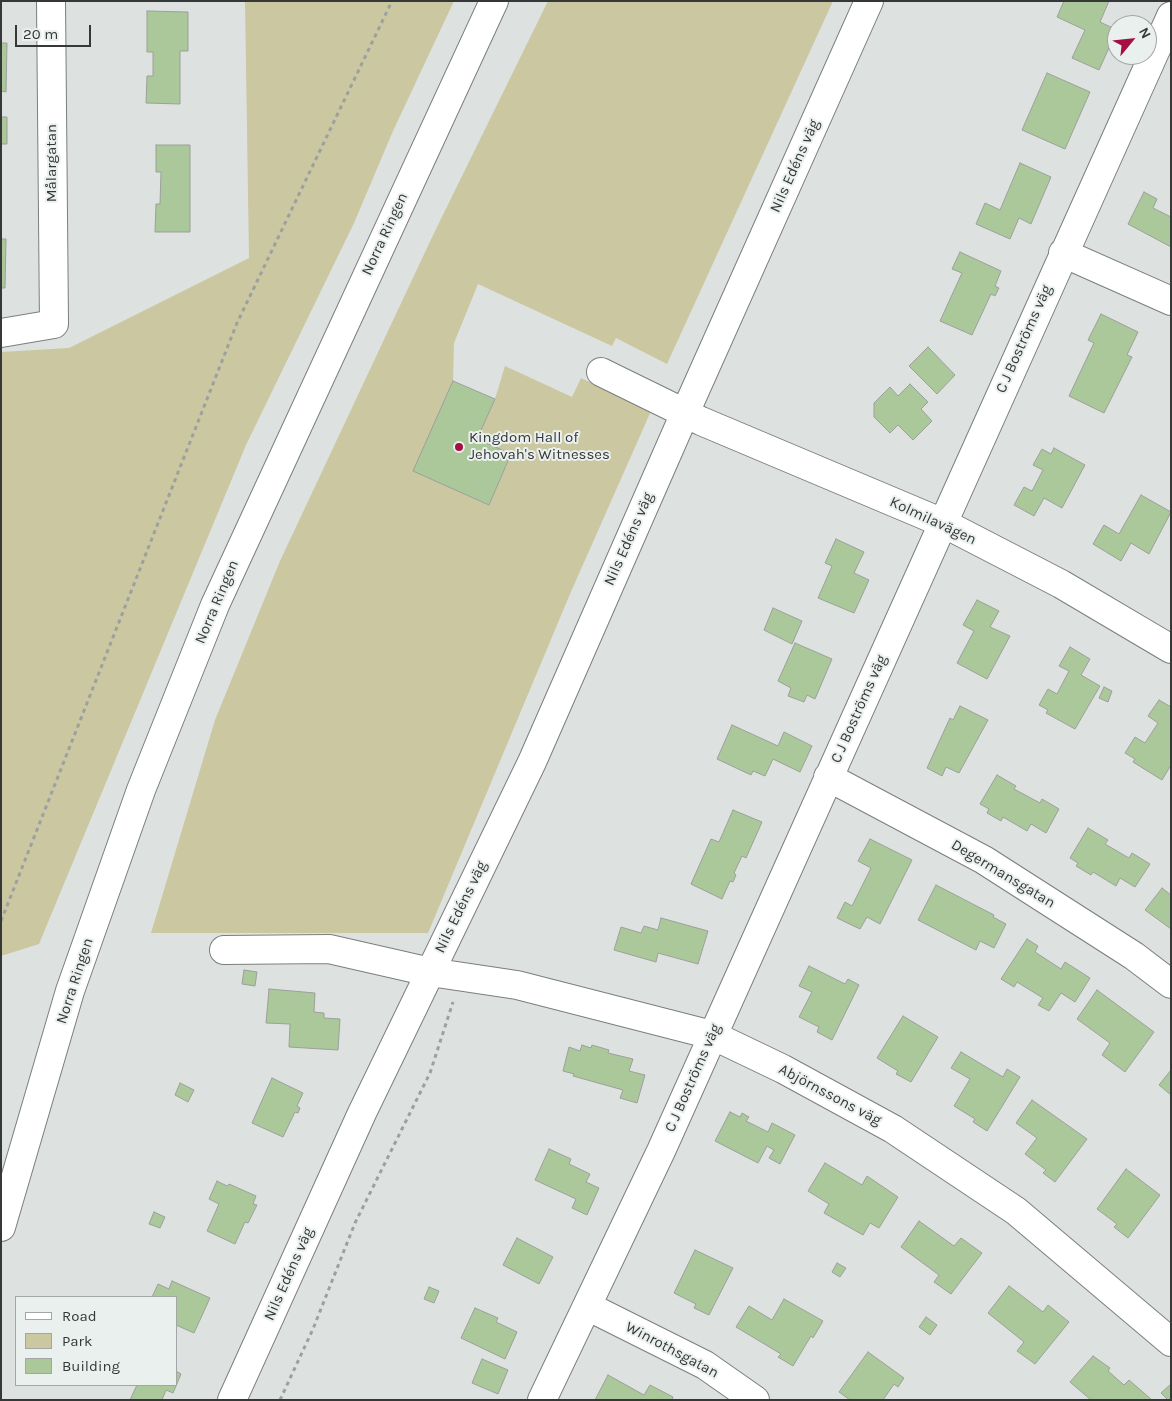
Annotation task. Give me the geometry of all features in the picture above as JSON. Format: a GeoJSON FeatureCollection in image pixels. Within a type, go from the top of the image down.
{"type":"FeatureCollection","features":[{"type":"Feature","properties":{"kind":"street","name":"Målargatan"},"geometry":{"type":"LineString","coordinates":[[1,333],[54,324],[51,1]]}},
{"type":"Feature","properties":{"kind":"street","name":"Norra Ringen"},"geometry":{"type":"LineString","coordinates":[[1,1227],[70,990],[141,790],[203,633],[305,406],[494,1]]}},
{"type":"Feature","properties":{"kind":"street","name":"Nils Edéns väg"},"geometry":{"type":"LineString","coordinates":[[232,1400],[362,1113],[532,762],[869,1]]}},
{"type":"Feature","properties":{"kind":"street","name":"C J Boströms väg"},"geometry":{"type":"LineString","coordinates":[[542,1400],[660,1151],[1171,16]]}},
{"type":"Feature","properties":{"kind":"street"},"geometry":{"type":"LineString","coordinates":[[1063,253],[1171,301]]}},
{"type":"Feature","properties":{"kind":"street"},"geometry":{"type":"LineString","coordinates":[[601,372],[685,413]]}},
{"type":"Feature","properties":{"kind":"street","name":"Kolmilavägen"},"geometry":{"type":"LineString","coordinates":[[685,413],[942,523],[1062,584],[1171,649]]}},
{"type":"Feature","properties":{"kind":"street","name":"Degermansgatan"},"geometry":{"type":"LineString","coordinates":[[828,777],[984,860],[1134,956],[1171,984]]}},
{"type":"Feature","properties":{"kind":"street","name":"Abjörnssons väg"},"geometry":{"type":"LineString","coordinates":[[224,950],[329,949],[430,972],[517,985],[712,1035],[783,1069],[893,1129],[1008,1206],[1171,1342]]}},
{"type":"Feature","properties":{"kind":"street","name":"Winrothsgatan"},"geometry":{"type":"LineString","coordinates":[[587,1306],[705,1365],[755,1400]]}},
{"type":"Feature","properties":{"kind":"path"},"geometry":{"type":"LineString","coordinates":[[1,921],[237,323],[392,1]]}},
{"type":"Feature","properties":{"kind":"path"},"geometry":{"type":"LineString","coordinates":[[280,1400],[314,1329],[355,1223],[430,1073],[441,1044],[461,976]]}},
{"type":"Feature","properties":{"kind":"green space"},"geometry":{"type":"Polygon","coordinates":[[[245,1],[454,1],[393,131],[354,223],[246,445],[39,944],[1,956],[1,352],[69,348],[249,258],[245,1]]]}},
{"type":"Feature","properties":{"kind":"green space"},"geometry":{"type":"Polygon","coordinates":[[[548,1],[833,1],[667,364],[616,338],[612,346],[478,284],[454,343],[453,381],[414,471],[489,505],[511,455],[477,439],[495,399],[505,366],[572,397],[581,378],[651,411],[570,594],[428,933],[151,933],[215,720],[280,561],[435,231],[548,1]]]}},
{"type":"Feature","properties":{"kind":"building"},"geometry":{"type":"Polygon","coordinates":[[[1064,1],[1109,1],[1100,22],[1107,25],[1107,52],[1099,70],[1072,58],[1085,30],[1057,17],[1064,1]]]}},
{"type":"Feature","properties":{"kind":"building"},"geometry":{"type":"Polygon","coordinates":[[[147,11],[188,12],[188,51],[180,51],[180,104],[146,103],[147,76],[153,76],[153,52],[147,52],[147,11]]]}},
{"type":"Feature","properties":{"kind":"building"},"geometry":{"type":"Polygon","coordinates":[[[1,43],[7,43],[6,92],[1,91],[1,43]]]}},
{"type":"Feature","properties":{"kind":"building"},"geometry":{"type":"Polygon","coordinates":[[[1047,73],[1090,92],[1065,149],[1022,130],[1047,73]]]}},
{"type":"Feature","properties":{"kind":"building"},"geometry":{"type":"Polygon","coordinates":[[[1,117],[7,117],[7,144],[1,144],[1,117]]]}},
{"type":"Feature","properties":{"kind":"building"},"geometry":{"type":"Polygon","coordinates":[[[156,145],[190,145],[190,232],[155,232],[156,204],[160,204],[161,172],[156,172],[156,145]]]}},
{"type":"Feature","properties":{"kind":"building"},"geometry":{"type":"Polygon","coordinates":[[[1020,163],[1051,177],[1031,224],[1019,218],[1010,239],[976,224],[985,203],[1000,210],[1020,163]]]}},
{"type":"Feature","properties":{"kind":"building"},"geometry":{"type":"Polygon","coordinates":[[[1144,192],[1157,199],[1153,208],[1171,217],[1171,247],[1128,224],[1144,192]]]}},
{"type":"Feature","properties":{"kind":"building"},"geometry":{"type":"Polygon","coordinates":[[[1,239],[6,239],[5,288],[1,288],[1,239]]]}},
{"type":"Feature","properties":{"kind":"building"},"geometry":{"type":"Polygon","coordinates":[[[960,252],[1001,271],[995,286],[999,288],[995,296],[991,294],[972,335],[940,321],[962,273],[952,269],[960,252]]]}},
{"type":"Feature","properties":{"kind":"building"},"geometry":{"type":"Polygon","coordinates":[[[1101,314],[1138,332],[1127,355],[1132,357],[1104,413],[1069,396],[1094,343],[1088,340],[1101,314]]]}},
{"type":"Feature","properties":{"kind":"building"},"geometry":{"type":"Polygon","coordinates":[[[928,347],[955,375],[937,394],[909,366],[928,347]]]}},
{"type":"Feature","properties":{"kind":"building","name":"Kingdom Hall of Jehovah's Witnesses"},"geometry":{"type":"Polygon","coordinates":[[[453,381],[495,399],[477,439],[511,454],[489,505],[413,471],[453,381]]]}},
{"type":"Feature","properties":{"kind":"building"},"geometry":{"type":"Polygon","coordinates":[[[910,384],[928,402],[921,409],[932,421],[913,440],[898,425],[890,433],[874,417],[874,403],[890,387],[898,396],[910,384]]]}},
{"type":"Feature","properties":{"kind":"building"},"geometry":{"type":"Polygon","coordinates":[[[1054,448],[1085,465],[1062,508],[1044,498],[1034,516],[1014,505],[1024,487],[1032,491],[1043,470],[1033,465],[1042,449],[1051,454],[1054,448]]]}},
{"type":"Feature","properties":{"kind":"building"},"geometry":{"type":"Polygon","coordinates":[[[1141,495],[1171,512],[1149,554],[1131,543],[1121,561],[1093,544],[1104,525],[1119,534],[1141,495]]]}},
{"type":"Feature","properties":{"kind":"building"},"geometry":{"type":"Polygon","coordinates":[[[836,539],[864,552],[854,573],[869,580],[854,613],[818,598],[832,566],[825,563],[836,539]]]}},
{"type":"Feature","properties":{"kind":"building"},"geometry":{"type":"Polygon","coordinates":[[[977,600],[999,611],[990,627],[1010,636],[987,679],[957,663],[974,631],[963,625],[977,600]]]}},
{"type":"Feature","properties":{"kind":"building"},"geometry":{"type":"Polygon","coordinates":[[[773,608],[802,621],[792,644],[764,630],[773,608]]]}},
{"type":"Feature","properties":{"kind":"building"},"geometry":{"type":"Polygon","coordinates":[[[795,643],[832,659],[815,699],[807,695],[804,702],[788,696],[791,688],[778,681],[795,643]]]}},
{"type":"Feature","properties":{"kind":"building"},"geometry":{"type":"Polygon","coordinates":[[[1070,647],[1090,659],[1081,675],[1100,686],[1075,729],[1046,713],[1048,710],[1039,705],[1048,689],[1057,694],[1069,671],[1059,666],[1070,647]]]}},
{"type":"Feature","properties":{"kind":"building"},"geometry":{"type":"Polygon","coordinates":[[[1104,687],[1112,691],[1108,702],[1099,698],[1104,687]]]}},
{"type":"Feature","properties":{"kind":"building"},"geometry":{"type":"Polygon","coordinates":[[[1159,700],[1171,707],[1171,765],[1162,780],[1133,762],[1135,759],[1125,753],[1135,737],[1145,743],[1158,723],[1148,716],[1159,700]]]}},
{"type":"Feature","properties":{"kind":"building"},"geometry":{"type":"Polygon","coordinates":[[[960,706],[988,720],[959,773],[946,767],[942,776],[927,768],[950,718],[953,720],[960,706]]]}},
{"type":"Feature","properties":{"kind":"building"},"geometry":{"type":"Polygon","coordinates":[[[732,725],[778,746],[784,732],[812,746],[800,772],[773,759],[765,776],[753,771],[751,775],[717,759],[732,725]]]}},
{"type":"Feature","properties":{"kind":"building"},"geometry":{"type":"Polygon","coordinates":[[[997,775],[1016,786],[1014,789],[1040,803],[1042,799],[1059,809],[1046,833],[1031,824],[1027,831],[1003,817],[1001,821],[987,813],[989,809],[980,804],[997,775]]]}},
{"type":"Feature","properties":{"kind":"building"},"geometry":{"type":"Polygon","coordinates":[[[733,810],[762,822],[746,858],[742,856],[734,873],[736,875],[733,882],[730,881],[722,899],[691,884],[711,839],[719,842],[733,810]]]}},
{"type":"Feature","properties":{"kind":"building"},"geometry":{"type":"Polygon","coordinates":[[[1088,828],[1108,840],[1105,844],[1129,858],[1132,853],[1150,864],[1135,887],[1120,878],[1116,886],[1093,872],[1091,875],[1076,866],[1078,863],[1070,858],[1088,828]]]}},
{"type":"Feature","properties":{"kind":"building"},"geometry":{"type":"Polygon","coordinates":[[[870,839],[912,860],[880,924],[867,917],[860,929],[837,918],[845,902],[852,906],[871,868],[858,861],[870,839]]]}},
{"type":"Feature","properties":{"kind":"building"},"geometry":{"type":"Polygon","coordinates":[[[936,885],[994,915],[993,917],[1006,924],[994,948],[980,941],[976,950],[918,920],[936,885]]]}},
{"type":"Feature","properties":{"kind":"building"},"geometry":{"type":"Polygon","coordinates":[[[1162,888],[1171,895],[1171,929],[1145,910],[1162,888]]]}},
{"type":"Feature","properties":{"kind":"building"},"geometry":{"type":"Polygon","coordinates":[[[661,918],[708,931],[698,964],[658,953],[656,962],[614,950],[621,927],[641,933],[644,926],[658,930],[661,918]]]}},
{"type":"Feature","properties":{"kind":"building"},"geometry":{"type":"Polygon","coordinates":[[[1027,939],[1038,946],[1035,952],[1061,969],[1065,962],[1090,978],[1075,1002],[1061,993],[1049,1011],[1038,1005],[1043,998],[1017,982],[1014,987],[1001,979],[1027,939]]]}},
{"type":"Feature","properties":{"kind":"building"},"geometry":{"type":"Polygon","coordinates":[[[809,966],[845,984],[848,979],[859,985],[832,1040],[817,1032],[819,1027],[799,1017],[812,992],[799,986],[809,966]]]}},
{"type":"Feature","properties":{"kind":"building"},"geometry":{"type":"Polygon","coordinates":[[[244,970],[257,972],[255,986],[242,984],[244,970]]]}},
{"type":"Feature","properties":{"kind":"building"},"geometry":{"type":"Polygon","coordinates":[[[269,989],[315,993],[314,1012],[324,1013],[324,1018],[340,1019],[338,1050],[289,1047],[290,1024],[266,1023],[269,989]]]}},
{"type":"Feature","properties":{"kind":"building"},"geometry":{"type":"Polygon","coordinates":[[[1097,990],[1154,1032],[1125,1072],[1102,1055],[1110,1043],[1077,1019],[1097,990]]]}},
{"type":"Feature","properties":{"kind":"building"},"geometry":{"type":"Polygon","coordinates":[[[903,1016],[938,1037],[911,1082],[896,1074],[898,1071],[877,1058],[903,1016]]]}},
{"type":"Feature","properties":{"kind":"building"},"geometry":{"type":"Polygon","coordinates":[[[582,1045],[591,1048],[592,1045],[609,1050],[608,1053],[633,1059],[629,1071],[645,1075],[637,1103],[620,1098],[623,1090],[573,1076],[574,1074],[563,1071],[569,1047],[580,1051],[582,1045]]]}},
{"type":"Feature","properties":{"kind":"building"},"geometry":{"type":"Polygon","coordinates":[[[961,1052],[1003,1077],[1007,1069],[1020,1077],[987,1131],[973,1122],[975,1119],[954,1106],[970,1079],[951,1068],[961,1052]]]}},
{"type":"Feature","properties":{"kind":"building"},"geometry":{"type":"Polygon","coordinates":[[[1171,1070],[1171,1095],[1159,1085],[1171,1070]]]}},
{"type":"Feature","properties":{"kind":"building"},"geometry":{"type":"Polygon","coordinates":[[[272,1078],[303,1093],[297,1106],[300,1108],[298,1113],[295,1112],[283,1137],[252,1123],[272,1078]]]}},
{"type":"Feature","properties":{"kind":"building"},"geometry":{"type":"Polygon","coordinates":[[[180,1083],[194,1090],[188,1102],[175,1095],[180,1083]]]}},
{"type":"Feature","properties":{"kind":"building"},"geometry":{"type":"Polygon","coordinates":[[[1032,1100],[1087,1139],[1055,1182],[1043,1173],[1046,1170],[1025,1154],[1037,1138],[1016,1123],[1032,1100]]]}},
{"type":"Feature","properties":{"kind":"building"},"geometry":{"type":"Polygon","coordinates":[[[730,1112],[740,1117],[742,1113],[749,1117],[746,1121],[768,1132],[772,1123],[795,1135],[780,1164],[769,1158],[774,1150],[767,1146],[758,1163],[715,1141],[730,1112]]]}},
{"type":"Feature","properties":{"kind":"building"},"geometry":{"type":"Polygon","coordinates":[[[549,1149],[571,1159],[569,1164],[590,1174],[586,1182],[599,1188],[587,1215],[572,1208],[576,1199],[535,1180],[549,1149]]]}},
{"type":"Feature","properties":{"kind":"building"},"geometry":{"type":"Polygon","coordinates":[[[825,1163],[862,1185],[867,1176],[898,1197],[879,1228],[870,1223],[863,1235],[824,1213],[829,1204],[808,1191],[825,1163]]]}},
{"type":"Feature","properties":{"kind":"building"},"geometry":{"type":"Polygon","coordinates":[[[1126,1169],[1160,1195],[1128,1238],[1114,1227],[1117,1224],[1097,1209],[1126,1169]]]}},
{"type":"Feature","properties":{"kind":"building"},"geometry":{"type":"Polygon","coordinates":[[[217,1181],[227,1186],[229,1184],[256,1196],[253,1204],[257,1205],[248,1223],[245,1222],[235,1244],[207,1231],[219,1204],[209,1199],[217,1181]]]}},
{"type":"Feature","properties":{"kind":"building"},"geometry":{"type":"Polygon","coordinates":[[[154,1212],[165,1217],[160,1228],[149,1224],[154,1212]]]}},
{"type":"Feature","properties":{"kind":"building"},"geometry":{"type":"Polygon","coordinates":[[[919,1221],[954,1246],[961,1238],[982,1253],[951,1294],[934,1282],[939,1275],[901,1247],[919,1221]]]}},
{"type":"Feature","properties":{"kind":"building"},"geometry":{"type":"Polygon","coordinates":[[[517,1238],[553,1257],[539,1284],[503,1265],[517,1238]]]}},
{"type":"Feature","properties":{"kind":"building"},"geometry":{"type":"Polygon","coordinates":[[[695,1250],[733,1268],[709,1315],[694,1308],[696,1304],[674,1293],[695,1250]]]}},
{"type":"Feature","properties":{"kind":"building"},"geometry":{"type":"Polygon","coordinates":[[[837,1263],[846,1268],[840,1277],[832,1272],[837,1263]]]}},
{"type":"Feature","properties":{"kind":"building"},"geometry":{"type":"Polygon","coordinates":[[[172,1281],[210,1298],[194,1333],[178,1326],[178,1296],[152,1296],[158,1284],[169,1289],[172,1281]]]}},
{"type":"Feature","properties":{"kind":"building"},"geometry":{"type":"Polygon","coordinates":[[[1009,1286],[1043,1312],[1048,1305],[1069,1322],[1035,1364],[1017,1351],[1024,1342],[988,1313],[1009,1286]]]}},
{"type":"Feature","properties":{"kind":"building"},"geometry":{"type":"Polygon","coordinates":[[[429,1287],[439,1291],[434,1303],[424,1299],[429,1287]]]}},
{"type":"Feature","properties":{"kind":"building"},"geometry":{"type":"Polygon","coordinates":[[[784,1299],[823,1321],[813,1338],[811,1336],[793,1366],[778,1357],[781,1354],[736,1327],[749,1306],[772,1320],[784,1299]]]}},
{"type":"Feature","properties":{"kind":"building"},"geometry":{"type":"Polygon","coordinates":[[[475,1308],[498,1318],[496,1322],[517,1332],[505,1359],[461,1338],[475,1308]]]}},
{"type":"Feature","properties":{"kind":"building"},"geometry":{"type":"Polygon","coordinates":[[[926,1317],[937,1325],[930,1335],[919,1327],[926,1317]]]}},
{"type":"Feature","properties":{"kind":"building"},"geometry":{"type":"Polygon","coordinates":[[[868,1352],[904,1378],[898,1387],[894,1384],[883,1400],[850,1400],[839,1392],[868,1352]]]}},
{"type":"Feature","properties":{"kind":"building"},"geometry":{"type":"Polygon","coordinates":[[[1093,1356],[1110,1368],[1108,1371],[1124,1385],[1129,1380],[1152,1400],[1091,1400],[1070,1382],[1093,1356]]]}},
{"type":"Feature","properties":{"kind":"building"},"geometry":{"type":"Polygon","coordinates":[[[482,1359],[508,1370],[498,1394],[472,1383],[482,1359]]]}},
{"type":"Feature","properties":{"kind":"building"},"geometry":{"type":"Polygon","coordinates":[[[608,1375],[644,1395],[650,1385],[673,1397],[672,1400],[595,1400],[608,1375]]]}},
{"type":"Feature","properties":{"kind":"building"},"geometry":{"type":"Polygon","coordinates":[[[1171,1384],[1171,1400],[1168,1400],[1161,1393],[1171,1384]]]}},
{"type":"Feature","properties":{"kind":"building"},"geometry":{"type":"Polygon","coordinates":[[[137,1386],[176,1386],[173,1393],[166,1390],[162,1400],[130,1400],[137,1386]]]}},
{"type":"Feature","properties":{"kind":"place","name":"Kingdom Hall of Jehovah's Witnesses"},"geometry":{"type":"Point","coordinates":[459,447]}}]}
